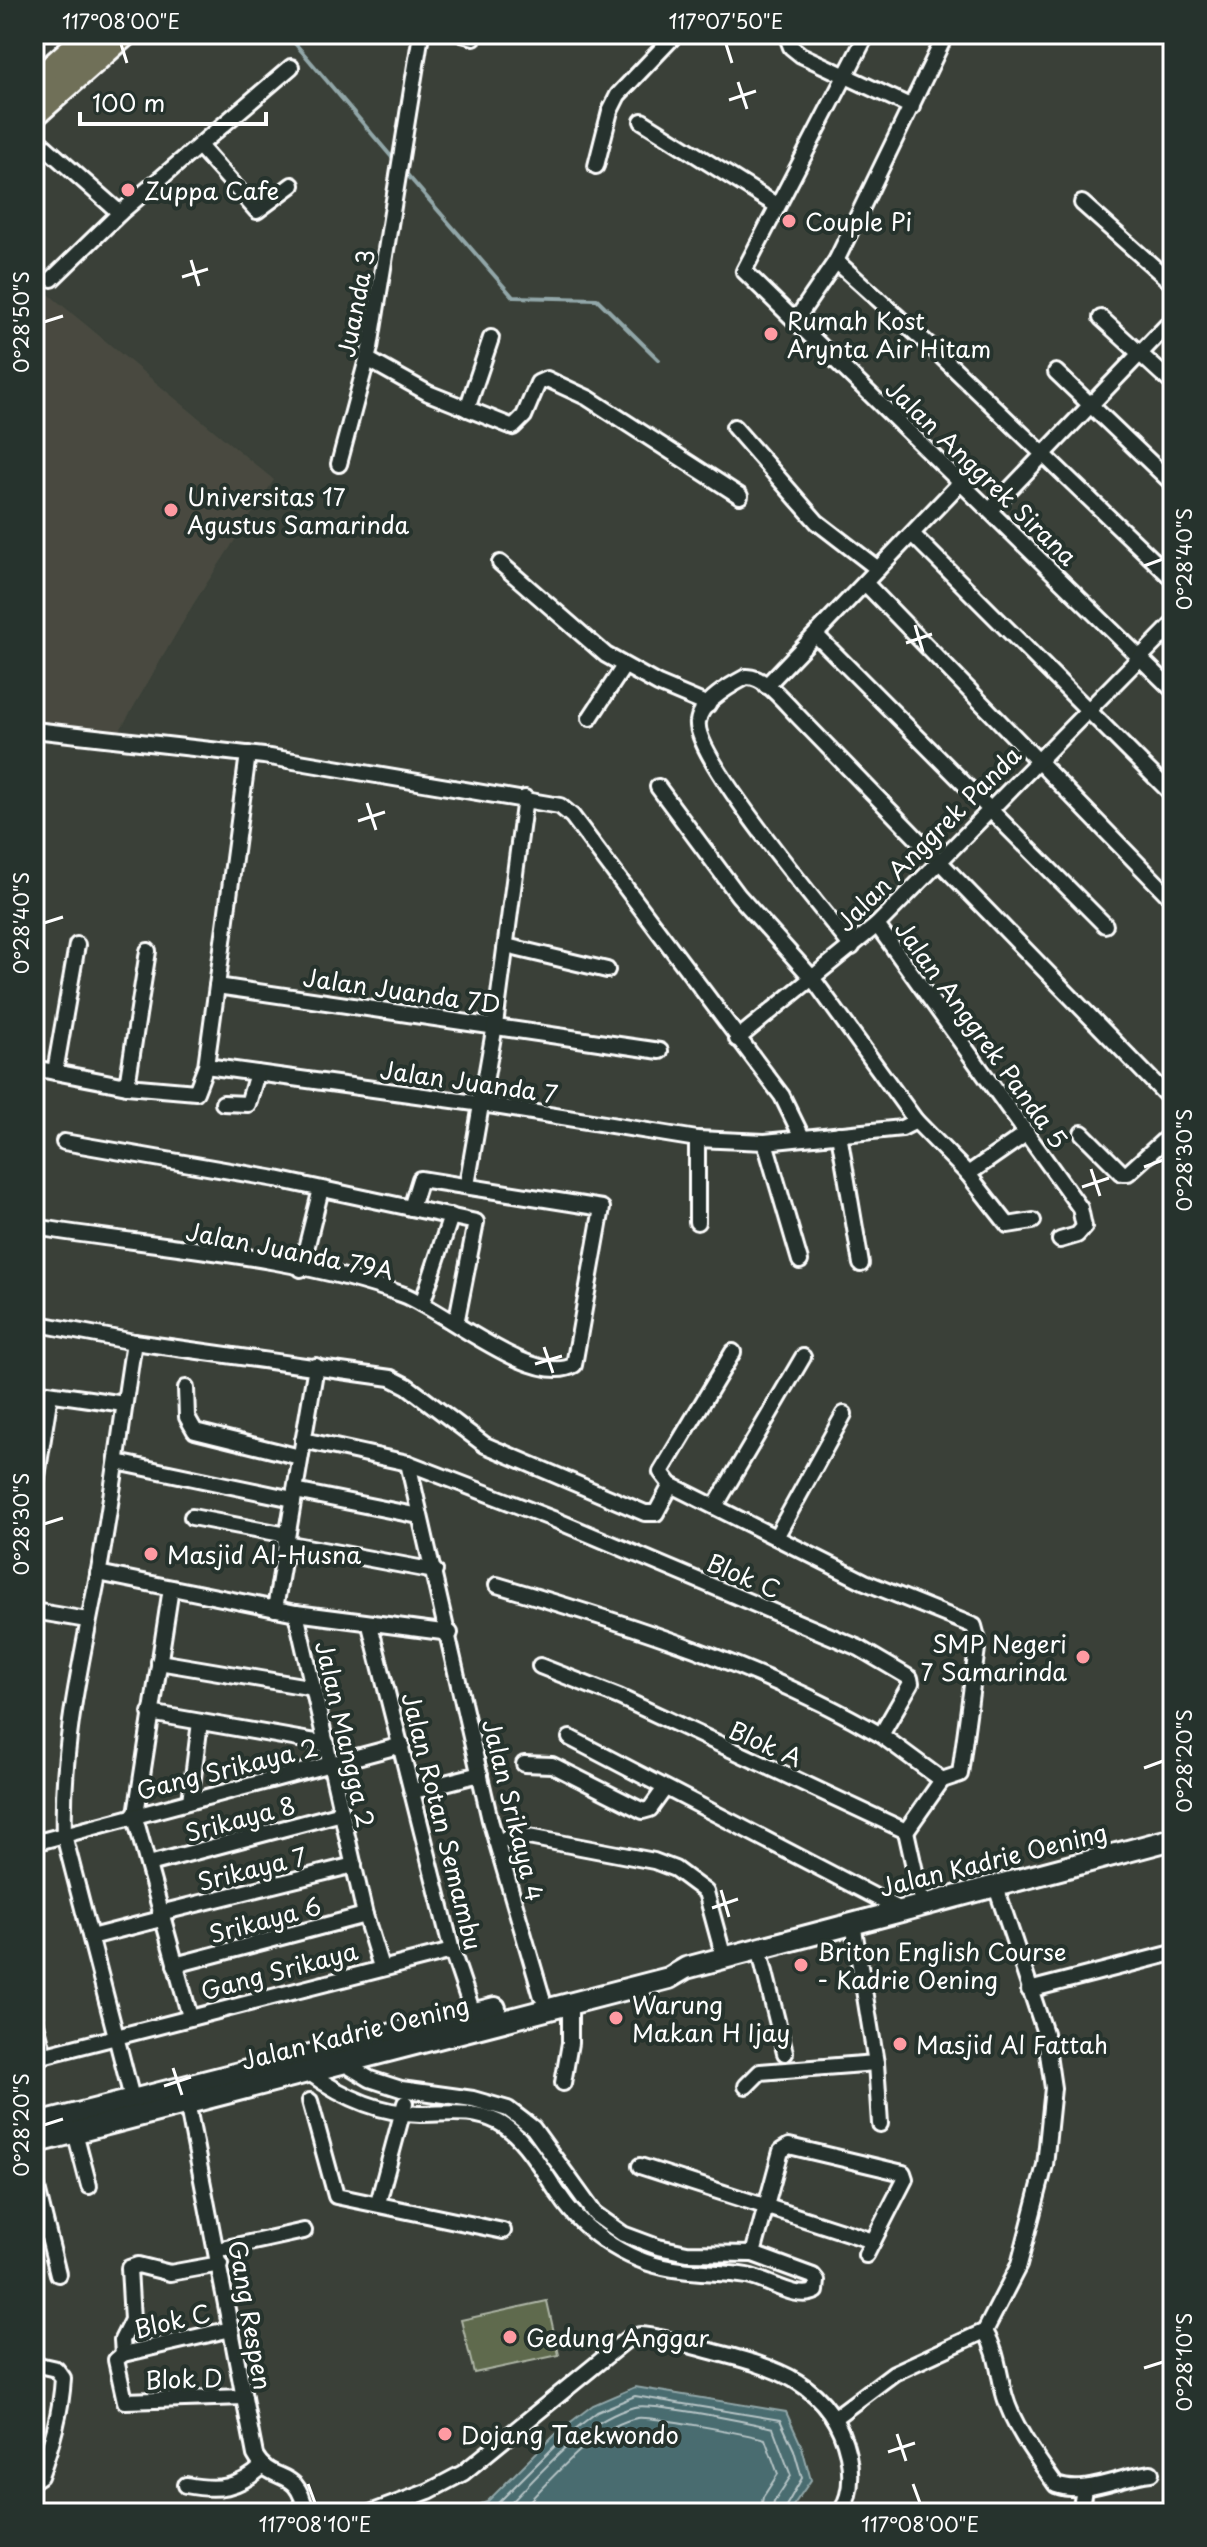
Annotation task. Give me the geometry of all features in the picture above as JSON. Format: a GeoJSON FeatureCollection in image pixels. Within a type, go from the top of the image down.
{"type":"FeatureCollection","features":[{"type":"Feature","properties":{"kind":"highway"},"geometry":{"type":"LineString","coordinates":[[34,85],[91,34]]}},
{"type":"Feature","properties":{"kind":"highway"},"geometry":{"type":"LineString","coordinates":[[34,113],[123,34]]}},
{"type":"Feature","properties":{"kind":"main road","name":"Jalan Kadrie Oening"},"geometry":{"type":"LineString","coordinates":[[34,2125],[187,2102],[308,2072],[475,2021],[542,1997],[667,1968],[686,1968],[899,1909],[1173,1839]]}},
{"type":"Feature","properties":{"kind":"main road","name":"Jalan Kadrie Oening"},"geometry":{"type":"LineString","coordinates":[[34,2143],[75,2132],[134,2108],[325,2051],[570,2003],[669,1978],[686,1968]]}},
{"type":"Feature","properties":{"kind":"street","name":"Juanda 3"},"geometry":{"type":"LineString","coordinates":[[339,464],[367,359],[421,34]]}},
{"type":"Feature","properties":{"kind":"street"},"geometry":{"type":"LineString","coordinates":[[596,166],[610,111],[618,95],[676,34]]}},
{"type":"Feature","properties":{"kind":"street"},"geometry":{"type":"LineString","coordinates":[[786,34],[791,47],[801,55],[912,107]]}},
{"type":"Feature","properties":{"kind":"street"},"geometry":{"type":"LineString","coordinates":[[642,121],[776,205],[867,34]]}},
{"type":"Feature","properties":{"kind":"street"},"geometry":{"type":"LineString","coordinates":[[795,321],[836,261],[946,34]]}},
{"type":"Feature","properties":{"kind":"street"},"geometry":{"type":"LineString","coordinates":[[52,279],[120,213],[291,67]]}},
{"type":"Feature","properties":{"kind":"street"},"geometry":{"type":"LineString","coordinates":[[34,137],[120,213]]}},
{"type":"Feature","properties":{"kind":"street"},"geometry":{"type":"LineString","coordinates":[[200,147],[257,211],[292,185]]}},
{"type":"Feature","properties":{"kind":"street"},"geometry":{"type":"LineString","coordinates":[[1082,203],[1173,284]]}},
{"type":"Feature","properties":{"kind":"street","name":"Jalan Anggrek Sirana"},"geometry":{"type":"LineString","coordinates":[[776,205],[744,271],[1173,690]]}},
{"type":"Feature","properties":{"kind":"street"},"geometry":{"type":"LineString","coordinates":[[836,261],[1173,579]]}},
{"type":"Feature","properties":{"kind":"street"},"geometry":{"type":"LineString","coordinates":[[1101,318],[1173,384]]}},
{"type":"Feature","properties":{"kind":"street"},"geometry":{"type":"LineString","coordinates":[[990,510],[1173,319]]}},
{"type":"Feature","properties":{"kind":"street"},"geometry":{"type":"LineString","coordinates":[[467,409],[491,338]]}},
{"type":"Feature","properties":{"kind":"street"},"geometry":{"type":"LineString","coordinates":[[367,359],[428,393],[513,427],[524,416],[538,383],[547,379],[588,398],[740,496]]}},
{"type":"Feature","properties":{"kind":"street"},"geometry":{"type":"LineString","coordinates":[[1056,372],[1173,484]]}},
{"type":"Feature","properties":{"kind":"street"},"geometry":{"type":"LineString","coordinates":[[734,427],[817,522],[878,569]]}},
{"type":"Feature","properties":{"kind":"street"},"geometry":{"type":"LineString","coordinates":[[766,686],[961,482]]}},
{"type":"Feature","properties":{"kind":"street"},"geometry":{"type":"LineString","coordinates":[[912,534],[1173,795]]}},
{"type":"Feature","properties":{"kind":"street"},"geometry":{"type":"LineString","coordinates":[[500,563],[606,655],[708,705]]}},
{"type":"Feature","properties":{"kind":"street"},"geometry":{"type":"LineString","coordinates":[[865,583],[1173,900]]}},
{"type":"Feature","properties":{"kind":"street","name":"Jalan Anggrek Panda"},"geometry":{"type":"LineString","coordinates":[[737,1039],[877,925],[1085,710],[1173,624]]}},
{"type":"Feature","properties":{"kind":"street"},"geometry":{"type":"LineString","coordinates":[[816,635],[987,810],[1105,925]]}},
{"type":"Feature","properties":{"kind":"street"},"geometry":{"type":"LineString","coordinates":[[590,718],[624,666]]}},
{"type":"Feature","properties":{"kind":"street"},"geometry":{"type":"LineString","coordinates":[[852,947],[746,810],[708,754],[698,722],[708,705],[742,679],[753,676],[766,686],[1173,1102]]}},
{"type":"Feature","properties":{"kind":"street"},"geometry":{"type":"LineString","coordinates":[[34,730],[264,756],[554,803],[572,816],[786,1102],[802,1137]]}},
{"type":"Feature","properties":{"kind":"street"},"geometry":{"type":"LineString","coordinates":[[34,1068],[127,1086],[194,1093],[200,1088],[206,1066],[248,754]]}},
{"type":"Feature","properties":{"kind":"street"},"geometry":{"type":"LineString","coordinates":[[658,787],[738,895],[813,979],[916,1121],[968,1174],[1008,1225],[1033,1221]]}},
{"type":"Feature","properties":{"kind":"street"},"geometry":{"type":"LineString","coordinates":[[411,1208],[420,1179],[467,1185],[495,1025],[525,798]]}},
{"type":"Feature","properties":{"kind":"street","name":"Jalan Anggrek Panda 5"},"geometry":{"type":"LineString","coordinates":[[877,925],[1080,1208],[1084,1227],[1077,1235],[1060,1240]]}},
{"type":"Feature","properties":{"kind":"street"},"geometry":{"type":"LineString","coordinates":[[55,1072],[77,945]]}},
{"type":"Feature","properties":{"kind":"street"},"geometry":{"type":"LineString","coordinates":[[506,946],[607,970]]}},
{"type":"Feature","properties":{"kind":"street"},"geometry":{"type":"LineString","coordinates":[[127,1086],[148,951]]}},
{"type":"Feature","properties":{"kind":"street","name":"Jalan Juanda 7D"},"geometry":{"type":"LineString","coordinates":[[217,986],[660,1051]]}},
{"type":"Feature","properties":{"kind":"street","name":"Jalan Juanda 7"},"geometry":{"type":"LineString","coordinates":[[206,1066],[482,1104],[697,1139],[765,1142],[902,1128],[916,1121]]}},
{"type":"Feature","properties":{"kind":"street"},"geometry":{"type":"LineString","coordinates":[[223,1103],[248,1104],[257,1073]]}},
{"type":"Feature","properties":{"kind":"street"},"geometry":{"type":"LineString","coordinates":[[1082,1133],[1122,1173],[1128,1173],[1173,1132]]}},
{"type":"Feature","properties":{"kind":"street"},"geometry":{"type":"LineString","coordinates":[[968,1174],[1027,1133]]}},
{"type":"Feature","properties":{"kind":"street"},"geometry":{"type":"LineString","coordinates":[[839,1134],[861,1264]]}},
{"type":"Feature","properties":{"kind":"street"},"geometry":{"type":"LineString","coordinates":[[697,1139],[697,1222]]}},
{"type":"Feature","properties":{"kind":"street"},"geometry":{"type":"LineString","coordinates":[[64,1142],[321,1189],[476,1222],[456,1324]]}},
{"type":"Feature","properties":{"kind":"street"},"geometry":{"type":"LineString","coordinates":[[765,1142],[800,1261]]}},
{"type":"Feature","properties":{"kind":"street","name":"Jalan Juanda 79A"},"geometry":{"type":"LineString","coordinates":[[34,1227],[301,1269],[372,1285],[422,1304],[507,1356],[569,1368],[574,1365],[602,1208],[467,1185]]}},
{"type":"Feature","properties":{"kind":"street"},"geometry":{"type":"LineString","coordinates":[[301,1269],[321,1189]]}},
{"type":"Feature","properties":{"kind":"street"},"geometry":{"type":"LineString","coordinates":[[422,1304],[451,1216]]}},
{"type":"Feature","properties":{"kind":"street"},"geometry":{"type":"LineString","coordinates":[[34,1323],[134,1342],[391,1378],[407,1386],[485,1445],[645,1513],[656,1513],[671,1485]]}},
{"type":"Feature","properties":{"kind":"street"},"geometry":{"type":"LineString","coordinates":[[134,1342],[117,1462],[70,1724],[63,1796],[64,1835],[118,2035],[134,2108]]}},
{"type":"Feature","properties":{"kind":"street"},"geometry":{"type":"LineString","coordinates":[[733,1352],[661,1472],[671,1485],[865,1582],[974,1626],[978,1641],[960,1774],[942,1780],[906,1831],[922,1903]]}},
{"type":"Feature","properties":{"kind":"street"},"geometry":{"type":"LineString","coordinates":[[716,1505],[803,1357]]}},
{"type":"Feature","properties":{"kind":"street"},"geometry":{"type":"LineString","coordinates":[[275,1609],[316,1366]]}},
{"type":"Feature","properties":{"kind":"street"},"geometry":{"type":"LineString","coordinates":[[186,1388],[187,1417],[195,1431],[300,1457]]}},
{"type":"Feature","properties":{"kind":"street"},"geometry":{"type":"LineString","coordinates":[[34,1391],[124,1404]]}},
{"type":"Feature","properties":{"kind":"street"},"geometry":{"type":"LineString","coordinates":[[34,1495],[38,1444],[50,1394]]}},
{"type":"Feature","properties":{"kind":"street"},"geometry":{"type":"LineString","coordinates":[[776,1537],[844,1414]]}},
{"type":"Feature","properties":{"kind":"street"},"geometry":{"type":"LineString","coordinates":[[303,1440],[408,1463]]}},
{"type":"Feature","properties":{"kind":"street"},"geometry":{"type":"LineString","coordinates":[[117,1462],[419,1516]]}},
{"type":"Feature","properties":{"kind":"street","name":"Jalan Srikaya 4"},"geometry":{"type":"LineString","coordinates":[[408,1463],[496,1841],[542,1997]]}},
{"type":"Feature","properties":{"kind":"street","name":"Blok C"},"geometry":{"type":"LineString","coordinates":[[408,1463],[751,1600],[859,1648],[907,1674],[911,1683],[881,1735]]}},
{"type":"Feature","properties":{"kind":"street"},"geometry":{"type":"LineString","coordinates":[[192,1517],[435,1571]]}},
{"type":"Feature","properties":{"kind":"street"},"geometry":{"type":"LineString","coordinates":[[98,1573],[296,1613],[450,1633]]}},
{"type":"Feature","properties":{"kind":"street"},"geometry":{"type":"LineString","coordinates":[[497,1585],[613,1620],[748,1669],[822,1701],[881,1735],[942,1780]]}},
{"type":"Feature","properties":{"kind":"street"},"geometry":{"type":"LineString","coordinates":[[171,1588],[135,1814],[190,2017]]}},
{"type":"Feature","properties":{"kind":"street"},"geometry":{"type":"LineString","coordinates":[[34,1611],[87,1620]]}},
{"type":"Feature","properties":{"kind":"street","name":"Jalan Mangga 2"},"geometry":{"type":"LineString","coordinates":[[296,1613],[365,1915],[381,1967]]}},
{"type":"Feature","properties":{"kind":"street","name":"Jalan Rotan Semambu"},"geometry":{"type":"LineString","coordinates":[[370,1625],[452,1951],[475,2021]]}},
{"type":"Feature","properties":{"kind":"street"},"geometry":{"type":"LineString","coordinates":[[159,1662],[314,1688]]}},
{"type":"Feature","properties":{"kind":"street","name":"Blok A"},"geometry":{"type":"LineString","coordinates":[[540,1666],[619,1697],[906,1831]]}},
{"type":"Feature","properties":{"kind":"street"},"geometry":{"type":"LineString","coordinates":[[150,1713],[327,1744]]}},
{"type":"Feature","properties":{"kind":"street"},"geometry":{"type":"LineString","coordinates":[[190,1801],[200,1722]]}},
{"type":"Feature","properties":{"kind":"street"},"geometry":{"type":"LineString","coordinates":[[570,1738],[899,1909]]}},
{"type":"Feature","properties":{"kind":"street","name":"Gang Srikaya 2"},"geometry":{"type":"LineString","coordinates":[[34,1843],[402,1745]]}},
{"type":"Feature","properties":{"kind":"street"},"geometry":{"type":"LineString","coordinates":[[524,1764],[552,1765],[643,1811],[650,1809],[665,1788]]}},
{"type":"Feature","properties":{"kind":"street"},"geometry":{"type":"LineString","coordinates":[[414,1791],[480,1774]]}},
{"type":"Feature","properties":{"kind":"street","name":"Srikaya 8"},"geometry":{"type":"LineString","coordinates":[[149,1864],[342,1813]]}},
{"type":"Feature","properties":{"kind":"street"},"geometry":{"type":"LineString","coordinates":[[496,1841],[523,1836],[654,1861],[675,1869],[706,1892],[724,1958]]}},
{"type":"Feature","properties":{"kind":"street","name":"Srikaya 7"},"geometry":{"type":"LineString","coordinates":[[91,1937],[354,1865]]}},
{"type":"Feature","properties":{"kind":"street"},"geometry":{"type":"LineString","coordinates":[[834,2418],[894,2373],[985,2331],[1019,2265],[1045,2165],[1051,2120],[1052,2065],[1045,2033],[995,1884]]}},
{"type":"Feature","properties":{"kind":"street","name":"Srikaya 6"},"geometry":{"type":"LineString","coordinates":[[175,1965],[365,1915]]}},
{"type":"Feature","properties":{"kind":"street"},"geometry":{"type":"LineString","coordinates":[[853,1923],[876,2063],[880,2124]]}},
{"type":"Feature","properties":{"kind":"street"},"geometry":{"type":"LineString","coordinates":[[759,1948],[785,2053]]}},
{"type":"Feature","properties":{"kind":"street","name":"Gang Srikaya"},"geometry":{"type":"LineString","coordinates":[[39,2056],[452,1951]]}},
{"type":"Feature","properties":{"kind":"street"},"geometry":{"type":"LineString","coordinates":[[1029,1990],[1173,1953]]}},
{"type":"Feature","properties":{"kind":"street"},"geometry":{"type":"LineString","coordinates":[[563,2083],[570,2043],[570,2003]]}},
{"type":"Feature","properties":{"kind":"street"},"geometry":{"type":"LineString","coordinates":[[34,2016],[39,2056]]}},
{"type":"Feature","properties":{"kind":"street"},"geometry":{"type":"LineString","coordinates":[[308,2072],[352,2098],[403,2112],[463,2112],[502,2123],[516,2136],[587,2228],[614,2247],[677,2270],[745,2276],[805,2295],[816,2291],[818,2285],[813,2276],[753,2254],[687,2253],[658,2247],[623,2234],[595,2214],[523,2119],[492,2103],[409,2091],[370,2079],[325,2051]]}},
{"type":"Feature","properties":{"kind":"street"},"geometry":{"type":"LineString","coordinates":[[746,2086],[760,2072],[876,2063]]}},
{"type":"Feature","properties":{"kind":"street"},"geometry":{"type":"LineString","coordinates":[[378,2203],[409,2091]]}},
{"type":"Feature","properties":{"kind":"street"},"geometry":{"type":"LineString","coordinates":[[310,2101],[336,2196],[503,2231]]}},
{"type":"Feature","properties":{"kind":"street","name":"Gang Respen"},"geometry":{"type":"LineString","coordinates":[[187,2102],[255,2455],[263,2466]]}},
{"type":"Feature","properties":{"kind":"street"},"geometry":{"type":"LineString","coordinates":[[75,2132],[89,2186]]}},
{"type":"Feature","properties":{"kind":"street"},"geometry":{"type":"LineString","coordinates":[[753,2254],[781,2151],[789,2146],[903,2173],[905,2179],[866,2255]]}},
{"type":"Feature","properties":{"kind":"street"},"geometry":{"type":"LineString","coordinates":[[640,2166],[873,2241]]}},
{"type":"Feature","properties":{"kind":"street"},"geometry":{"type":"LineString","coordinates":[[34,2176],[37,2200],[58,2274]]}},
{"type":"Feature","properties":{"kind":"street"},"geometry":{"type":"LineString","coordinates":[[123,2354],[122,2340],[132,2320],[129,2268],[138,2265],[170,2273],[304,2231]]}},
{"type":"Feature","properties":{"kind":"street"},"geometry":{"type":"LineString","coordinates":[[673,2286],[677,2270]]}},
{"type":"Feature","properties":{"kind":"street","name":"Blok C"},"geometry":{"type":"LineString","coordinates":[[123,2354],[231,2329]]}},
{"type":"Feature","properties":{"kind":"street"},"geometry":{"type":"LineString","coordinates":[[985,2331],[997,2354],[1005,2397],[1012,2414],[1056,2485],[1084,2489],[1119,2477],[1151,2473]]}},
{"type":"Feature","properties":{"kind":"street"},"geometry":{"type":"LineString","coordinates":[[370,2513],[429,2491],[463,2473],[632,2336],[652,2336],[783,2373],[816,2395],[834,2418],[846,2447],[852,2479],[843,2511]]}},
{"type":"Feature","properties":{"kind":"street","name":"Blok D"},"geometry":{"type":"LineString","coordinates":[[123,2354],[116,2360],[125,2401],[244,2397]]}},
{"type":"Feature","properties":{"kind":"street"},"geometry":{"type":"LineString","coordinates":[[34,2364],[56,2369],[63,2378],[62,2408],[53,2442],[40,2476],[34,2480]]}},
{"type":"Feature","properties":{"kind":"street"},"geometry":{"type":"LineString","coordinates":[[186,2485],[206,2489],[235,2486],[263,2466],[294,2481],[300,2489],[306,2513]]}},
{"type":"Feature","properties":{"kind":"street"},"geometry":{"type":"LineString","coordinates":[[1080,2513],[1084,2489]]}},
{"type":"Feature","properties":{"kind":"shaded area"},"geometry":{"type":"Polygon","coordinates":[[[34,282],[274,480],[194,603],[119,732],[34,723],[34,282]]]}},
{"type":"Feature","properties":{"kind":"green space","name":"Gedung Anggar"},"geometry":{"type":"Polygon","coordinates":[[[547,2301],[559,2355],[474,2373],[461,2320],[547,2301]]]}},
{"type":"Feature","properties":{"kind":"water"},"geometry":{"type":"Polygon","coordinates":[[[635,2387],[786,2412],[802,2447],[811,2480],[788,2513],[454,2513],[487,2502],[555,2434],[593,2405],[635,2387]]]}},
{"type":"Feature","properties":{"kind":"waterway"},"geometry":{"type":"LineString","coordinates":[[287,34],[395,161]]}},
{"type":"Feature","properties":{"kind":"waterway"},"geometry":{"type":"LineString","coordinates":[[404,171],[513,297],[597,299],[659,360]]}},
{"type":"Feature","properties":{"kind":"place","name":"Zuppa Cafe"},"geometry":{"type":"Point","coordinates":[128,190]}},
{"type":"Feature","properties":{"kind":"place","name":"Couple Pi"},"geometry":{"type":"Point","coordinates":[789,221]}},
{"type":"Feature","properties":{"kind":"place","name":"Rumah Kost Arynta Air Hitam"},"geometry":{"type":"Point","coordinates":[771,334]}},
{"type":"Feature","properties":{"kind":"place","name":"Universitas 17 Agustus Samarinda"},"geometry":{"type":"Point","coordinates":[171,510]}},
{"type":"Feature","properties":{"kind":"place","name":"Masjid Al-Husna"},"geometry":{"type":"Point","coordinates":[151,1554]}},
{"type":"Feature","properties":{"kind":"place","name":"SMP Negeri 7 Samarinda"},"geometry":{"type":"Point","coordinates":[1083,1657]}},
{"type":"Feature","properties":{"kind":"place","name":"Briton English Course - Kadrie Oening"},"geometry":{"type":"Point","coordinates":[801,1965]}},
{"type":"Feature","properties":{"kind":"place","name":"Warung Makan H Ijay"},"geometry":{"type":"Point","coordinates":[616,2018]}},
{"type":"Feature","properties":{"kind":"place","name":"Masjid Al Fattah"},"geometry":{"type":"Point","coordinates":[900,2044]}},
{"type":"Feature","properties":{"kind":"place","name":"Gedung Anggar"},"geometry":{"type":"Point","coordinates":[510,2337]}},
{"type":"Feature","properties":{"kind":"place","name":"Dojang Taekwondo"},"geometry":{"type":"Point","coordinates":[445,2434]}}]}
